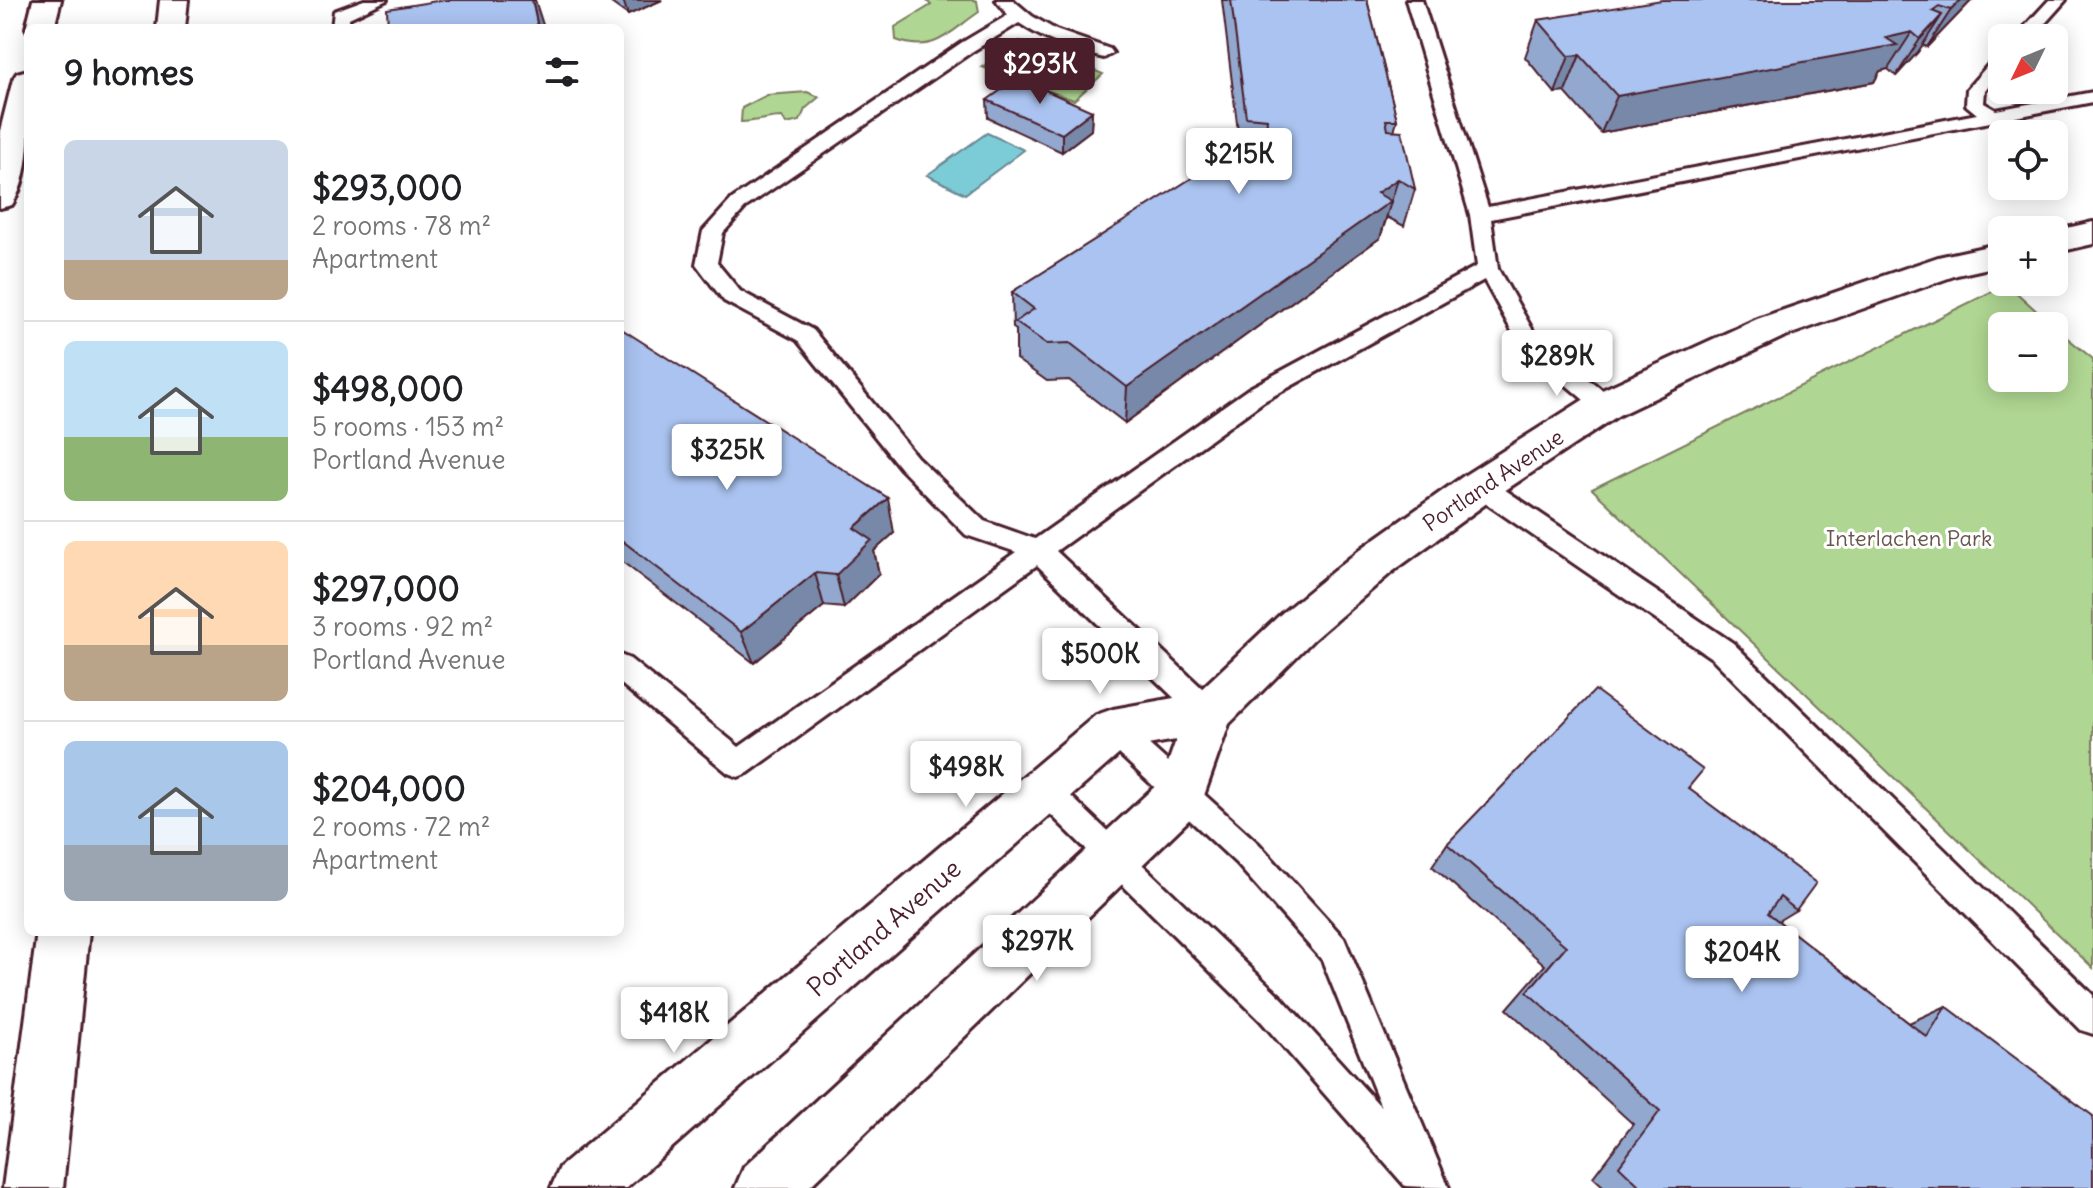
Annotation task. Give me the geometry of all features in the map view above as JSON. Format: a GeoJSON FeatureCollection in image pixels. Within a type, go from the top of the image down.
{"type":"FeatureCollection","features":[{"type":"Feature","properties":{"kind":"main road"},"geometry":{"type":"LineString","coordinates":[[41,24],[47,0]]}},
{"type":"Feature","properties":{"kind":"main road"},"geometry":{"type":"LineString","coordinates":[[171,24],[174,0]]}},
{"type":"Feature","properties":{"kind":"main road"},"geometry":{"type":"LineString","coordinates":[[0,198],[24,96]]}},
{"type":"Feature","properties":{"kind":"main road"},"geometry":{"type":"LineString","coordinates":[[2068,239],[2093,233]]}},
{"type":"Feature","properties":{"kind":"main road","name":"Portland Avenue"},"geometry":{"type":"LineString","coordinates":[[765,1188],[1182,794],[1209,713],[1298,626],[1377,560],[1480,486],[1605,405],[1770,328],[1950,265],[1988,257]]}},
{"type":"Feature","properties":{"kind":"main road"},"geometry":{"type":"LineString","coordinates":[[1113,730],[1209,713]]}},
{"type":"Feature","properties":{"kind":"main road","name":"Portland Avenue"},"geometry":{"type":"LineString","coordinates":[[581,1188],[1113,730]]}},
{"type":"Feature","properties":{"kind":"main road"},"geometry":{"type":"LineString","coordinates":[[37,1178],[63,936]]}},
{"type":"Feature","properties":{"kind":"lane"},"geometry":{"type":"LineString","coordinates":[[341,24],[340,15],[379,0]]}},
{"type":"Feature","properties":{"kind":"lane"},"geometry":{"type":"LineString","coordinates":[[1414,0],[1480,215],[1488,269],[1528,341],[1605,405]]}},
{"type":"Feature","properties":{"kind":"lane"},"geometry":{"type":"LineString","coordinates":[[2036,24],[2058,0]]}},
{"type":"Feature","properties":{"kind":"lane"},"geometry":{"type":"LineString","coordinates":[[1104,53],[1045,34],[1011,8],[967,47],[739,203],[713,231],[706,264],[732,296],[805,335],[909,463],[975,528],[1038,550],[1209,713]]}},
{"type":"Feature","properties":{"kind":"lane"},"geometry":{"type":"LineString","coordinates":[[1988,76],[1976,89],[1975,105],[1993,116]]}},
{"type":"Feature","properties":{"kind":"lane"},"geometry":{"type":"LineString","coordinates":[[1480,215],[2093,97]]}},
{"type":"Feature","properties":{"kind":"lane"},"geometry":{"type":"LineString","coordinates":[[624,670],[738,764],[1256,395],[1488,269]]}},
{"type":"Feature","properties":{"kind":"lane"},"geometry":{"type":"LineString","coordinates":[[1480,486],[1723,651],[2093,1018]]}},
{"type":"Feature","properties":{"kind":"lane"},"geometry":{"type":"LineString","coordinates":[[1113,730],[1248,854],[1333,949],[1430,1188]]}},
{"type":"Feature","properties":{"kind":"lane"},"geometry":{"type":"LineString","coordinates":[[1044,789],[1271,1009],[1430,1188]]}},
{"type":"Feature","properties":{"kind":"green space"},"geometry":{"type":"Polygon","coordinates":[[[926,0],[974,0],[979,12],[931,43],[909,44],[896,40],[895,27],[931,5],[926,0]]]}},
{"type":"Feature","properties":{"kind":"green space"},"geometry":{"type":"Polygon","coordinates":[[[1020,41],[1103,74],[1074,100],[982,67],[1020,41]]]}},
{"type":"Feature","properties":{"kind":"green space"},"geometry":{"type":"Polygon","coordinates":[[[807,92],[819,97],[805,109],[800,121],[786,124],[782,117],[741,122],[742,108],[767,95],[807,92]]]}},
{"type":"Feature","properties":{"kind":"green space","name":"Interlachen Park"},"geometry":{"type":"Polygon","coordinates":[[[1988,293],[1988,296],[2020,296],[2038,312],[1988,312],[1988,392],[2068,392],[2068,338],[2093,359],[2093,968],[1592,489],[1988,293]]]}},
{"type":"Feature","properties":{"kind":"water"},"geometry":{"type":"Polygon","coordinates":[[[987,133],[1024,150],[965,194],[927,175],[987,133]]]}},
{"type":"Feature","properties":{"kind":"building"},"geometry":{"type":"Polygon","coordinates":[[[443,0],[532,0],[537,24],[388,24],[387,9],[443,0]]]}},
{"type":"Feature","properties":{"kind":"building"},"geometry":{"type":"Polygon","coordinates":[[[1231,0],[1367,0],[1397,120],[1386,120],[1388,130],[1402,131],[1415,189],[1398,179],[1377,193],[1391,201],[1127,387],[1070,343],[1047,344],[1015,322],[1034,309],[1012,292],[1266,131],[1267,119],[1246,117],[1231,0]]]}},
{"type":"Feature","properties":{"kind":"building"},"geometry":{"type":"Polygon","coordinates":[[[1662,0],[1961,0],[1951,10],[1939,6],[1932,11],[1942,15],[1920,39],[1912,32],[1886,38],[1897,45],[1617,96],[1580,55],[1569,56],[1538,20],[1662,0]]]}},
{"type":"Feature","properties":{"kind":"building"},"geometry":{"type":"Polygon","coordinates":[[[1018,78],[1092,111],[1062,134],[987,100],[1018,78]]]}},
{"type":"Feature","properties":{"kind":"building"},"geometry":{"type":"Polygon","coordinates":[[[624,331],[888,498],[854,528],[872,540],[836,575],[815,573],[741,632],[624,542],[624,331]]]}},
{"type":"Feature","properties":{"kind":"building"},"geometry":{"type":"Polygon","coordinates":[[[1595,690],[1703,770],[1688,788],[1816,883],[1796,910],[1780,897],[1768,913],[1927,1037],[1946,1006],[2093,1116],[2093,1188],[1642,1188],[1619,1166],[1660,1111],[1527,992],[1566,946],[1447,844],[1595,690]]]}}]}
